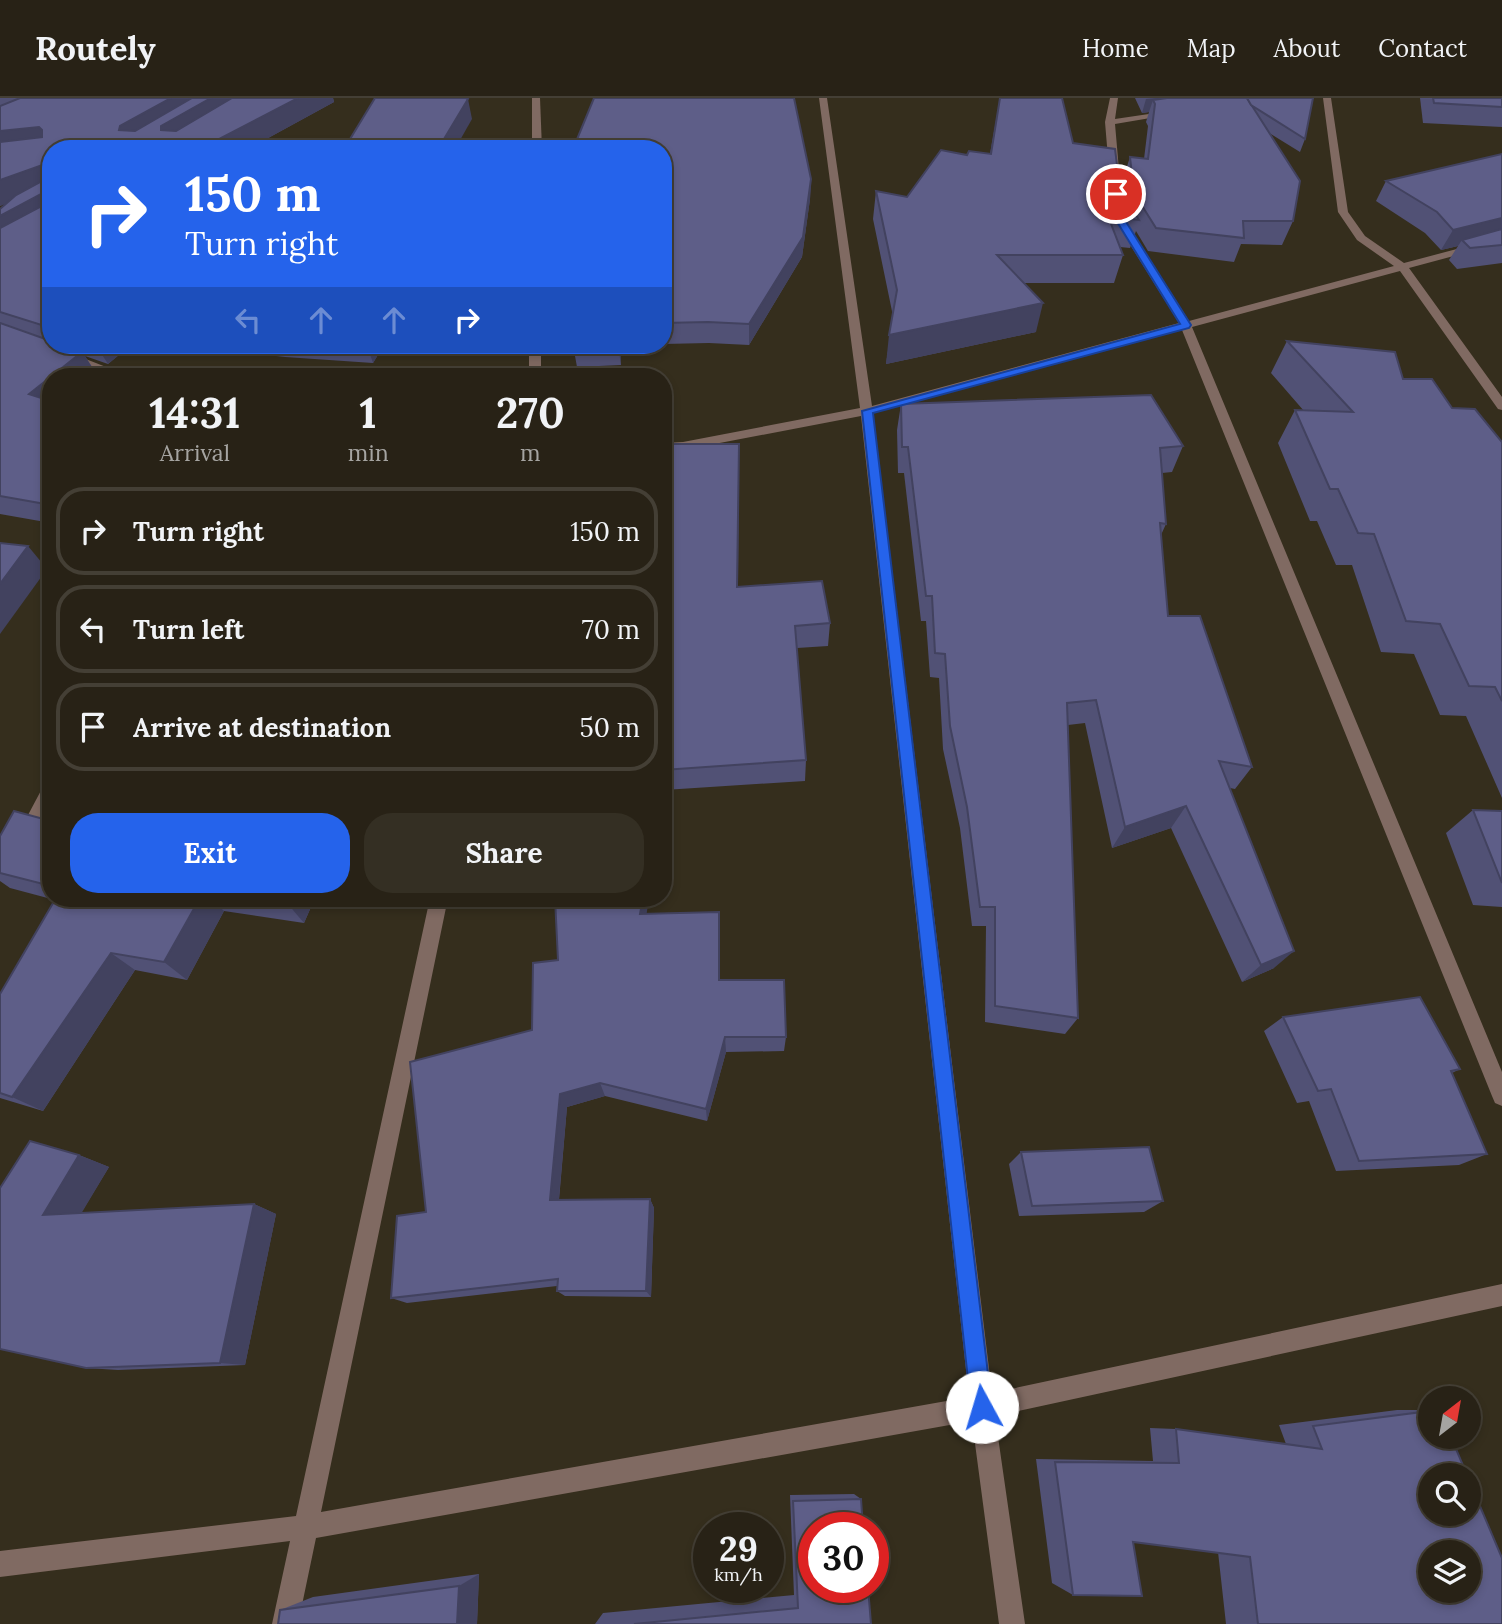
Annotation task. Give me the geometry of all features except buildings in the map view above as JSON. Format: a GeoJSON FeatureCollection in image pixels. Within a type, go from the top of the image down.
{"type":"FeatureCollection","features":[{"type":"Feature","properties":{"kind":"street"},"geometry":{"type":"LineString","coordinates":[[536,98],[537,140]]}},
{"type":"Feature","properties":{"kind":"street"},"geometry":{"type":"LineString","coordinates":[[823,98],[867,411],[982,1407],[1012,1624]]}},
{"type":"Feature","properties":{"kind":"street"},"geometry":{"type":"LineString","coordinates":[[1114,98],[1110,122],[1115,177]]}},
{"type":"Feature","properties":{"kind":"street"},"geometry":{"type":"LineString","coordinates":[[1327,98],[1343,212],[1361,238],[1403,267],[1502,406]]}},
{"type":"Feature","properties":{"kind":"street"},"geometry":{"type":"LineString","coordinates":[[1110,122],[1175,114]]}},
{"type":"Feature","properties":{"kind":"street"},"geometry":{"type":"LineString","coordinates":[[1117,204],[1119,217],[1186,325],[1502,1096]]}},
{"type":"Feature","properties":{"kind":"street"},"geometry":{"type":"LineString","coordinates":[[672,447],[867,411],[1502,240]]}},
{"type":"Feature","properties":{"kind":"street"},"geometry":{"type":"LineString","coordinates":[[61,354],[100,368]]}},
{"type":"Feature","properties":{"kind":"street"},"geometry":{"type":"LineString","coordinates":[[19,849],[42,805]]}},
{"type":"Feature","properties":{"kind":"street"},"geometry":{"type":"LineString","coordinates":[[285,1624],[437,907]]}},
{"type":"Feature","properties":{"kind":"street"},"geometry":{"type":"LineString","coordinates":[[0,1564],[306,1527],[982,1407],[1502,1295]]}},
{"type":"Feature","properties":{"kind":"route"},"geometry":{"type":"LineString","coordinates":[[982,1407],[867,411],[1186,325],[1119,217],[1116,194]]}}]}
